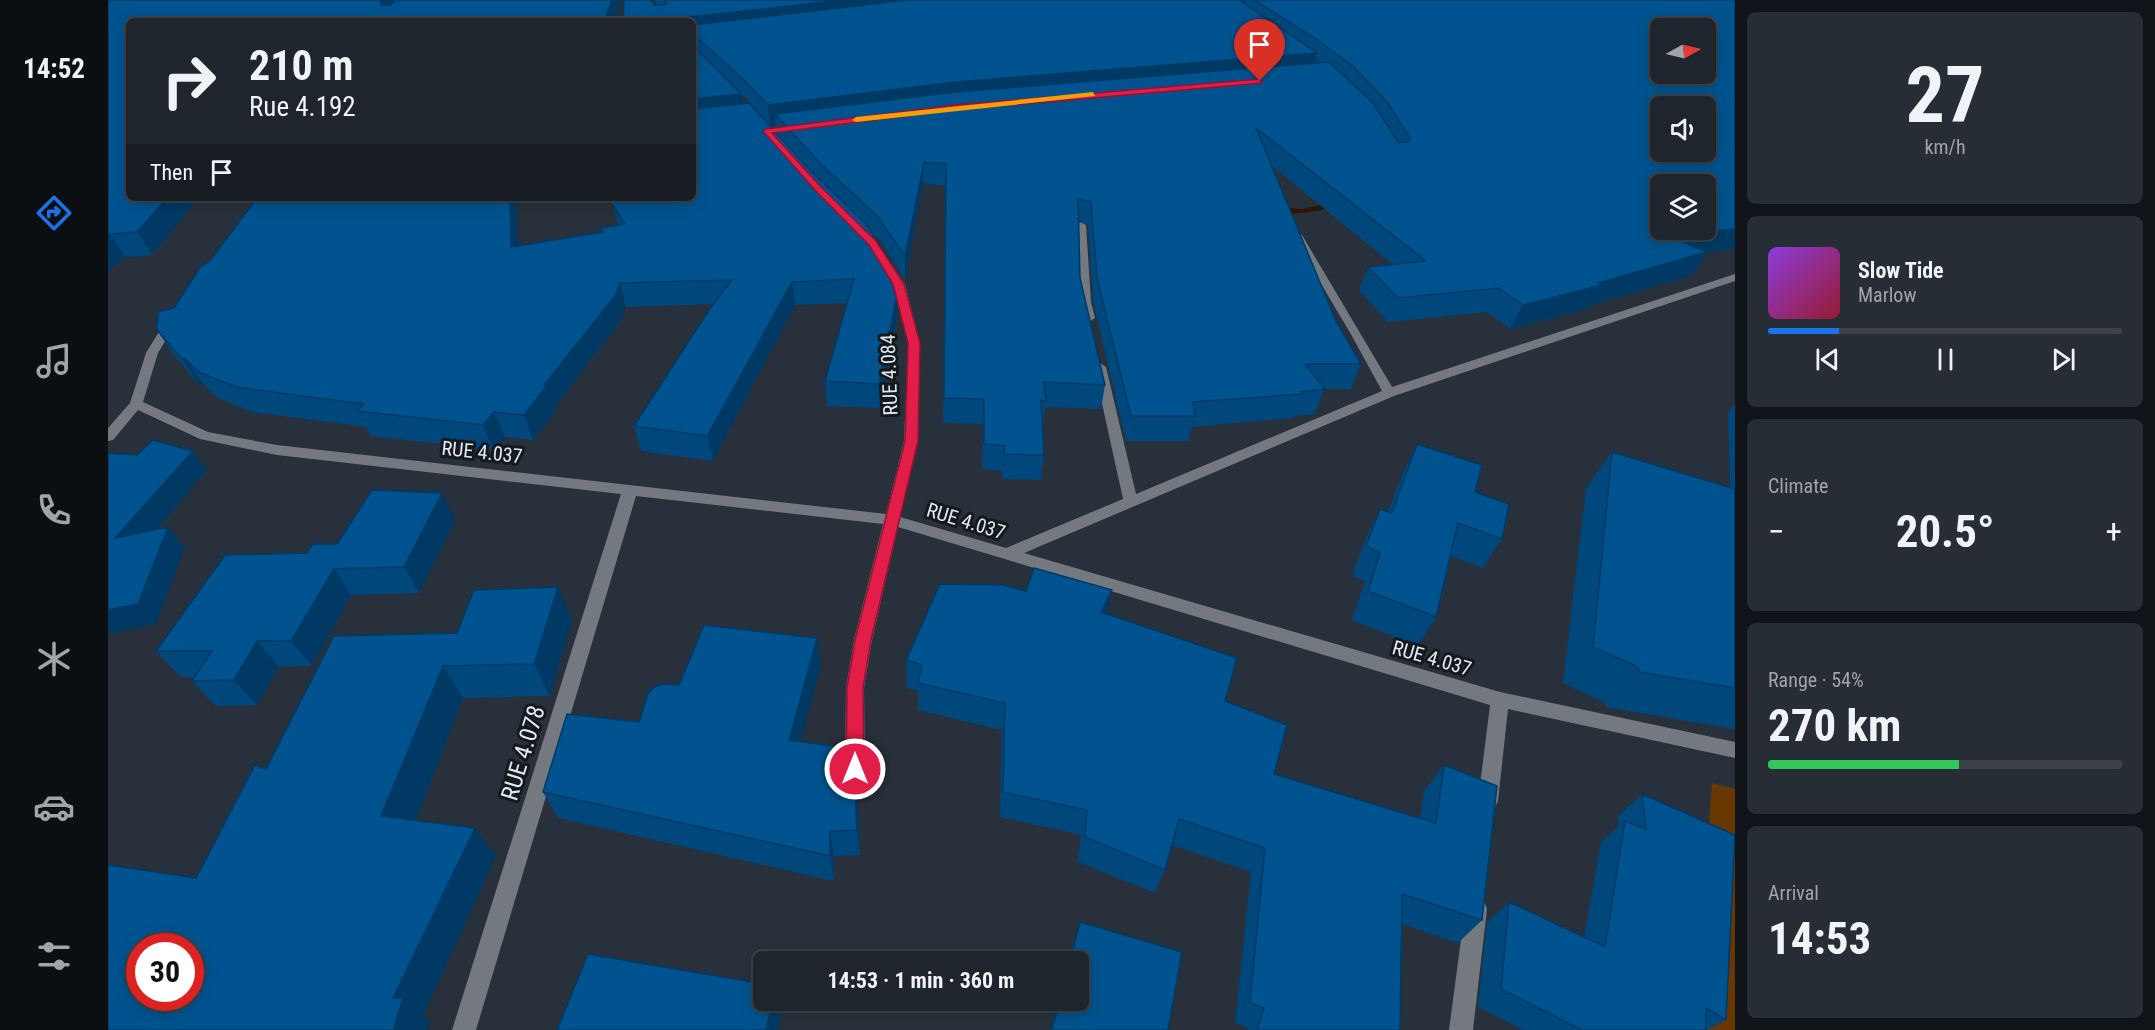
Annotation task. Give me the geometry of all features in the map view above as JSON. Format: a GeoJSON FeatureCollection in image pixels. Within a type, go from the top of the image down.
{"type":"FeatureCollection","features":[{"type":"Feature","properties":{"kind":"street"},"geometry":{"type":"LineString","coordinates":[[1082,225],[1085,302],[1092,335]]}},
{"type":"Feature","properties":{"kind":"street"},"geometry":{"type":"LineString","coordinates":[[1295,232],[1358,336],[1389,393]]}},
{"type":"Feature","properties":{"kind":"street","name":"RUE 4.084"},"geometry":{"type":"LineString","coordinates":[[855,769],[855,688],[863,640],[911,441],[914,343],[898,284],[878,251]]}},
{"type":"Feature","properties":{"kind":"street"},"geometry":{"type":"LineString","coordinates":[[1005,555],[1389,393],[1735,277]]}},
{"type":"Feature","properties":{"kind":"street"},"geometry":{"type":"LineString","coordinates":[[108,437],[136,404],[152,353],[176,313]]}},
{"type":"Feature","properties":{"kind":"street"},"geometry":{"type":"LineString","coordinates":[[1098,357],[1131,502]]}},
{"type":"Feature","properties":{"kind":"street","name":"RUE 4.037"},"geometry":{"type":"LineString","coordinates":[[136,404],[205,436],[277,450],[892,520],[1500,700],[1735,750]]}},
{"type":"Feature","properties":{"kind":"street","name":"RUE 4.078"},"geometry":{"type":"LineString","coordinates":[[464,1030],[630,490]]}},
{"type":"Feature","properties":{"kind":"street"},"geometry":{"type":"LineString","coordinates":[[1486,817],[1500,700]]}},
{"type":"Feature","properties":{"kind":"street"},"geometry":{"type":"LineString","coordinates":[[1461,1030],[1479,886]]}},
{"type":"Feature","properties":{"kind":"shaded area"},"geometry":{"type":"Polygon","coordinates":[[[1712,783],[1735,789],[1735,1030],[1694,1030],[1712,783]]]}},
{"type":"Feature","properties":{"kind":"building"},"geometry":{"type":"Polygon","coordinates":[[[108,0],[382,0],[381,5],[391,5],[395,0],[612,0],[605,18],[126,18],[126,201],[164,201],[137,232],[108,236],[108,0]]]}},
{"type":"Feature","properties":{"kind":"building"},"geometry":{"type":"Polygon","coordinates":[[[624,0],[651,0],[655,5],[665,5],[664,0],[842,0],[690,18],[623,18],[624,0]]]}},
{"type":"Feature","properties":{"kind":"building"},"geometry":{"type":"Polygon","coordinates":[[[907,0],[1239,0],[1317,53],[955,82],[768,105],[696,37],[696,25],[907,0]]]}},
{"type":"Feature","properties":{"kind":"building"},"geometry":{"type":"Polygon","coordinates":[[[1254,0],[1735,0],[1735,229],[1716,231],[1716,174],[1650,174],[1650,240],[1678,240],[1707,252],[1598,283],[1602,285],[1523,305],[1499,288],[1398,298],[1368,267],[1426,261],[1256,128],[1336,321],[1361,364],[1305,364],[1325,389],[1301,392],[1302,394],[1193,402],[1195,416],[1131,416],[1097,278],[1091,202],[1078,199],[1080,278],[1105,385],[1044,382],[1046,401],[1041,400],[1044,455],[1004,454],[1005,446],[984,444],[984,399],[944,398],[946,164],[924,162],[905,256],[878,217],[821,164],[775,114],[956,92],[1329,62],[1373,103],[1398,142],[1408,142],[1410,138],[1388,103],[1354,67],[1318,40],[1254,0]]]}},
{"type":"Feature","properties":{"kind":"building"},"geometry":{"type":"Polygon","coordinates":[[[696,49],[741,94],[696,99],[696,49]]]}},
{"type":"Feature","properties":{"kind":"building"},"geometry":{"type":"Polygon","coordinates":[[[749,103],[811,171],[866,224],[890,261],[898,290],[879,384],[825,381],[854,279],[792,282],[707,436],[634,426],[709,310],[732,280],[620,283],[615,296],[544,385],[547,385],[524,415],[494,412],[483,425],[357,411],[364,404],[236,387],[199,372],[185,358],[182,359],[157,330],[158,312],[174,308],[201,266],[210,261],[255,201],[510,201],[511,247],[603,232],[601,228],[625,224],[613,205],[613,201],[696,201],[696,109],[749,103]]]}},
{"type":"Feature","properties":{"kind":"building"},"geometry":{"type":"Polygon","coordinates":[[[153,440],[193,451],[115,538],[168,527],[138,604],[108,610],[108,453],[137,455],[153,440]]]}},
{"type":"Feature","properties":{"kind":"building"},"geometry":{"type":"Polygon","coordinates":[[[1417,444],[1482,465],[1475,492],[1509,504],[1502,539],[1458,523],[1436,617],[1368,591],[1380,553],[1366,546],[1380,509],[1392,513],[1417,444]]]}},
{"type":"Feature","properties":{"kind":"building"},"geometry":{"type":"Polygon","coordinates":[[[1612,452],[1735,489],[1735,688],[1639,672],[1638,667],[1593,647],[1612,452]]]}},
{"type":"Feature","properties":{"kind":"building"},"geometry":{"type":"Polygon","coordinates":[[[372,490],[442,493],[404,567],[334,569],[291,641],[257,641],[234,680],[192,681],[212,651],[156,651],[225,555],[307,553],[313,544],[337,544],[372,490]]]}},
{"type":"Feature","properties":{"kind":"building"},"geometry":{"type":"Polygon","coordinates":[[[1034,568],[1112,590],[1101,612],[1237,658],[1225,701],[1287,725],[1274,774],[1436,823],[1444,765],[1497,786],[1482,920],[1402,894],[1400,1030],[1257,1030],[1264,1008],[1250,1003],[1265,848],[1179,819],[1165,870],[1085,837],[1087,810],[1003,792],[1005,703],[918,683],[922,665],[906,660],[940,584],[1003,585],[1026,591],[1034,568]]]}},
{"type":"Feature","properties":{"kind":"building"},"geometry":{"type":"Polygon","coordinates":[[[558,587],[534,664],[443,666],[381,816],[475,828],[393,998],[403,998],[393,1030],[108,1030],[108,866],[196,878],[255,765],[266,769],[334,636],[457,633],[474,590],[558,587]]]}},
{"type":"Feature","properties":{"kind":"building"},"geometry":{"type":"Polygon","coordinates":[[[704,625],[817,638],[789,740],[842,747],[844,751],[853,754],[857,830],[830,831],[830,856],[543,792],[567,714],[639,722],[648,693],[653,688],[661,684],[679,685],[704,625]]]}},
{"type":"Feature","properties":{"kind":"building"},"geometry":{"type":"Polygon","coordinates":[[[1642,794],[1735,835],[1726,1020],[1706,1008],[1706,1030],[1582,1030],[1501,989],[1509,902],[1605,947],[1625,821],[1646,829],[1642,794]]]}},
{"type":"Feature","properties":{"kind":"building"},"geometry":{"type":"Polygon","coordinates":[[[1080,922],[1182,952],[1168,1030],[1052,1030],[1057,1011],[1089,1011],[1089,951],[1073,951],[1080,922]]]}},
{"type":"Feature","properties":{"kind":"building"},"geometry":{"type":"Polygon","coordinates":[[[588,954],[753,982],[753,1011],[770,1011],[766,1030],[557,1030],[588,954]]]}},
{"type":"Feature","properties":{"kind":"waterway"},"geometry":{"type":"LineString","coordinates":[[1276,209],[1302,211],[1336,204]]}},
{"type":"Feature","properties":{"kind":"slow traffic"},"geometry":{"type":"LineString","coordinates":[[856,120],[955,107],[1093,94]]}},
{"type":"Feature","properties":{"kind":"route"},"geometry":{"type":"LineString","coordinates":[[855,769],[855,688],[863,640],[911,441],[914,343],[898,284],[873,243],[818,189],[766,131],[955,107],[1260,81]]}}]}
